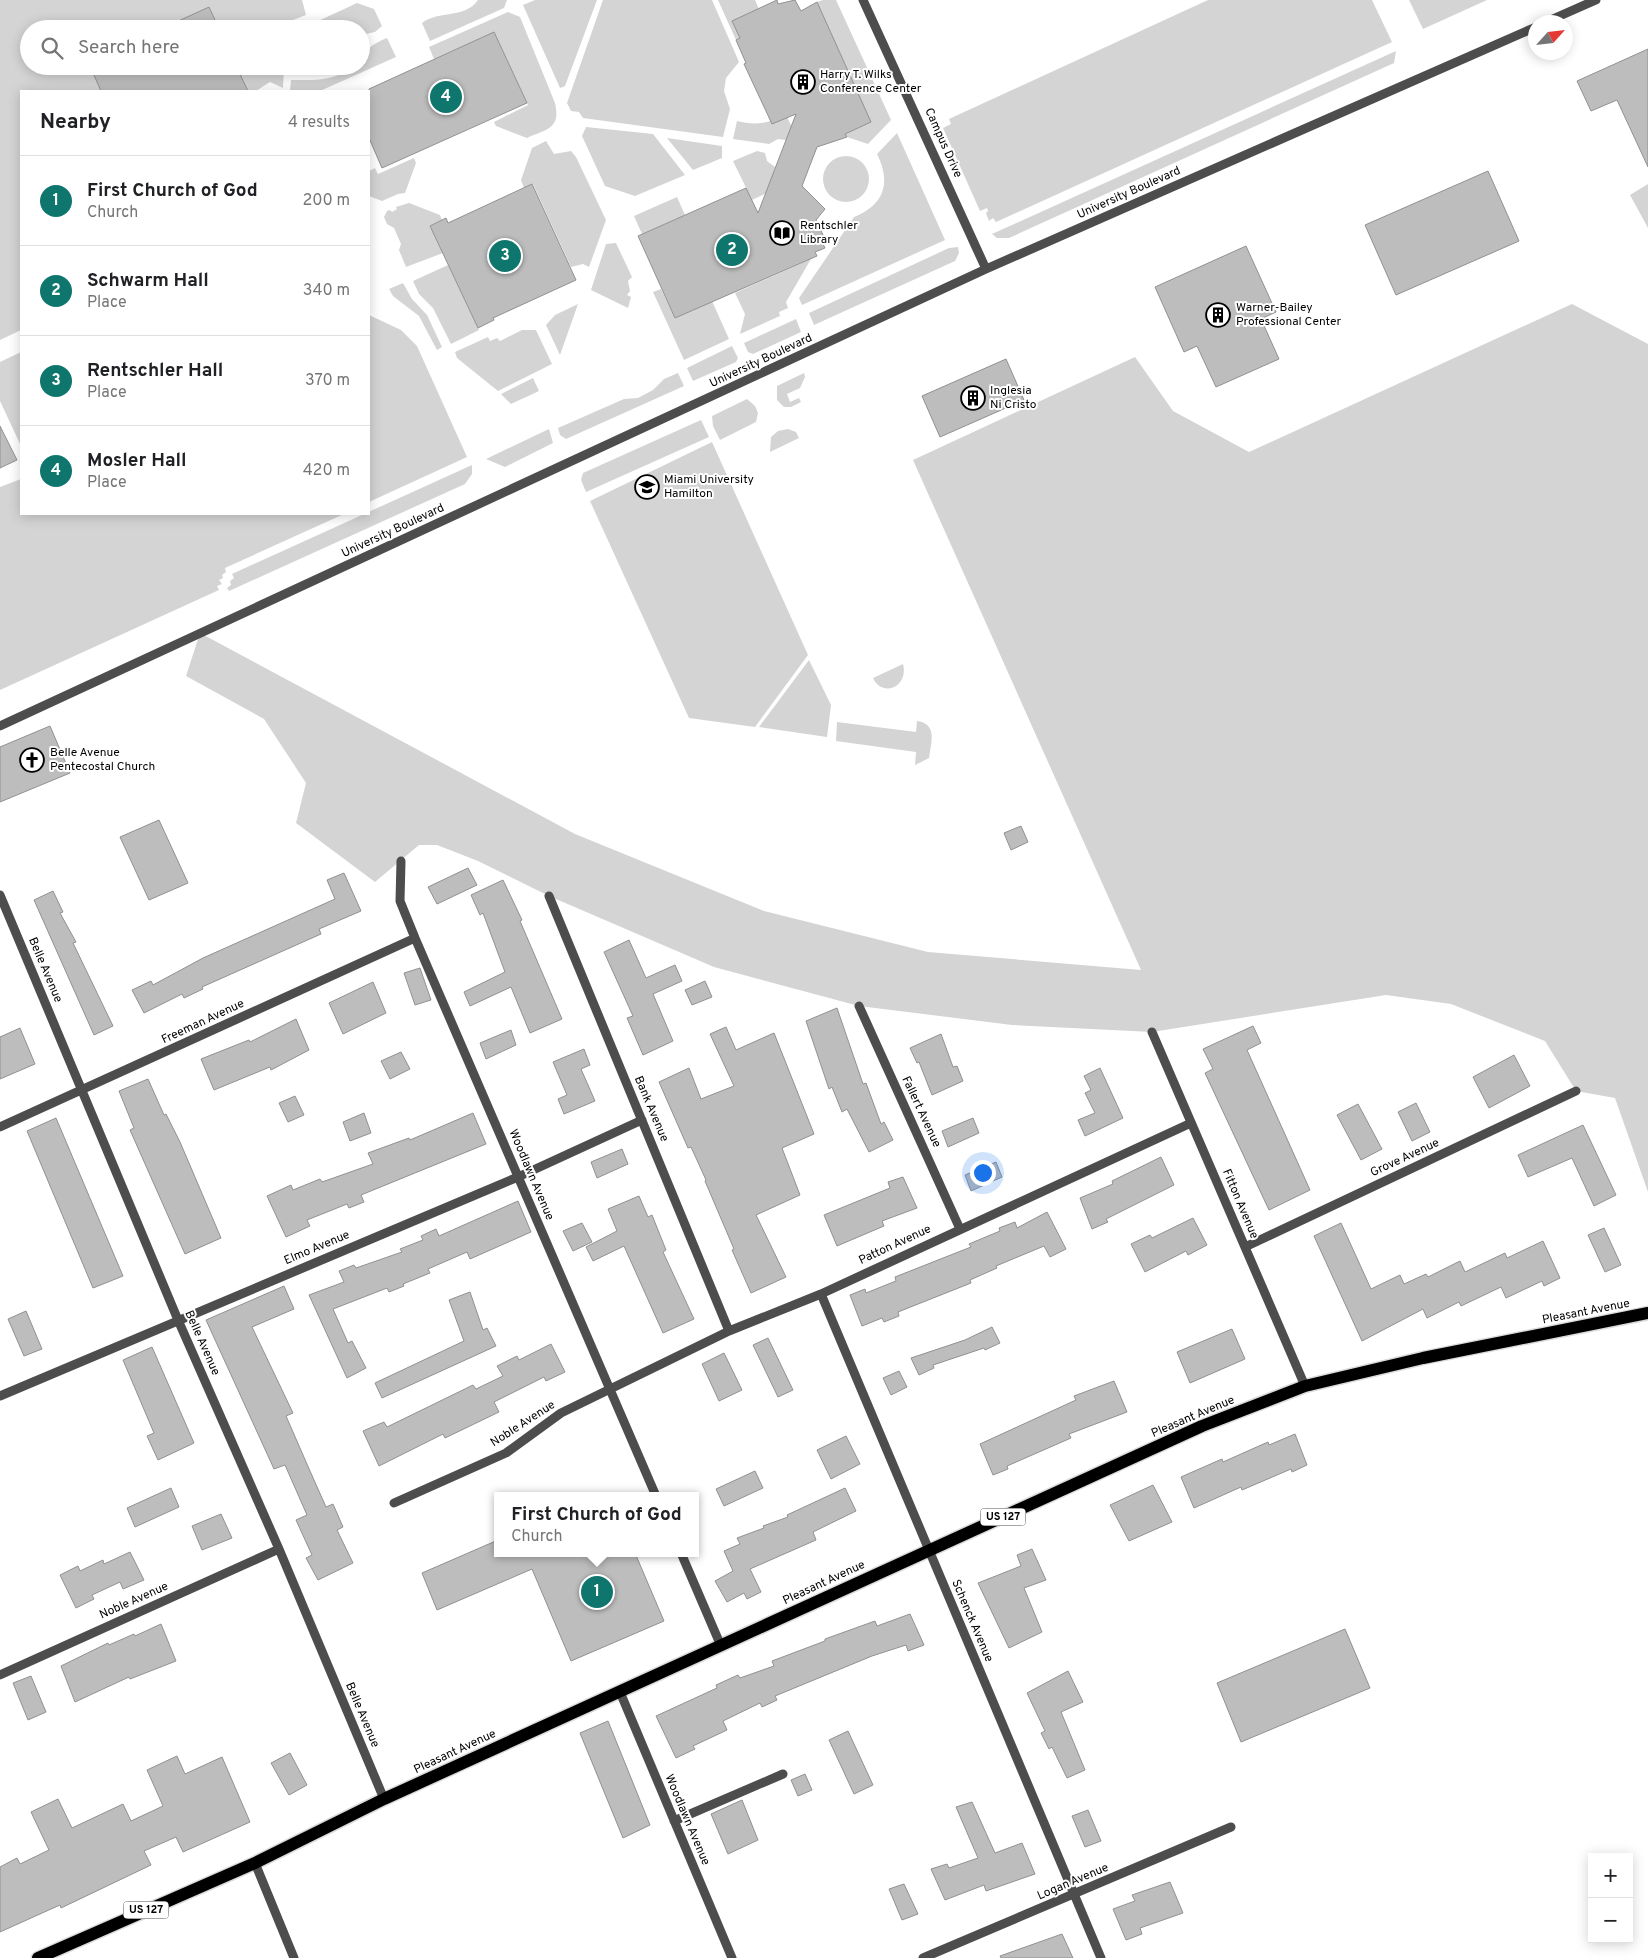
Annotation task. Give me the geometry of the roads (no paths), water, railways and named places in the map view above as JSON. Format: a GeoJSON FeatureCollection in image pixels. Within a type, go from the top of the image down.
{"type":"FeatureCollection","features":[{"type":"Feature","properties":{"kind":"main road","name":"Pleasant Avenue"},"geometry":{"type":"LineString","coordinates":[[38,1958],[255,1863],[384,1799],[928,1550],[1089,1480],[1202,1426],[1305,1386],[1423,1358],[1648,1313]]}},
{"type":"Feature","properties":{"kind":"street","name":"Campus Drive"},"geometry":{"type":"LineString","coordinates":[[863,0],[986,269]]}},
{"type":"Feature","properties":{"kind":"street"},"geometry":{"type":"LineString","coordinates":[[1562,15],[1596,0]]}},
{"type":"Feature","properties":{"kind":"street","name":"University Boulevard"},"geometry":{"type":"LineString","coordinates":[[0,726],[986,269],[1528,31]]}},
{"type":"Feature","properties":{"kind":"street","name":"Woodlawn Avenue"},"geometry":{"type":"LineString","coordinates":[[401,861],[400,901],[654,1492]]}},
{"type":"Feature","properties":{"kind":"street","name":"Belle Avenue"},"geometry":{"type":"LineString","coordinates":[[0,896],[178,1320],[279,1549],[384,1799]]}},
{"type":"Feature","properties":{"kind":"street","name":"Bank Avenue"},"geometry":{"type":"LineString","coordinates":[[549,896],[729,1332]]}},
{"type":"Feature","properties":{"kind":"street","name":"Freeman Avenue"},"geometry":{"type":"LineString","coordinates":[[0,1128],[415,938]]}},
{"type":"Feature","properties":{"kind":"street","name":"Fallert Avenue"},"geometry":{"type":"LineString","coordinates":[[859,1006],[960,1228]]}},
{"type":"Feature","properties":{"kind":"street","name":"Fitton Avenue"},"geometry":{"type":"LineString","coordinates":[[1152,1032],[1305,1386]]}},
{"type":"Feature","properties":{"kind":"street","name":"Grove Avenue"},"geometry":{"type":"LineString","coordinates":[[1245,1247],[1576,1091]]}},
{"type":"Feature","properties":{"kind":"street","name":"Elmo Avenue"},"geometry":{"type":"LineString","coordinates":[[0,1396],[518,1177],[642,1120]]}},
{"type":"Feature","properties":{"kind":"street","name":"Patton Avenue"},"geometry":{"type":"LineString","coordinates":[[610,1390],[729,1332],[822,1294],[960,1228],[1192,1122]]}},
{"type":"Feature","properties":{"kind":"street","name":"Schenck Avenue"},"geometry":{"type":"LineString","coordinates":[[822,1294],[1101,1958]]}},
{"type":"Feature","properties":{"kind":"street","name":"Noble Avenue"},"geometry":{"type":"LineString","coordinates":[[394,1503],[506,1453],[561,1413],[610,1390]]}},
{"type":"Feature","properties":{"kind":"street","name":"Noble Avenue"},"geometry":{"type":"LineString","coordinates":[[0,1675],[279,1549]]}},
{"type":"Feature","properties":{"kind":"street"},"geometry":{"type":"LineString","coordinates":[[683,1557],[721,1646]]}},
{"type":"Feature","properties":{"kind":"street","name":"Woodlawn Avenue"},"geometry":{"type":"LineString","coordinates":[[620,1692],[732,1958]]}},
{"type":"Feature","properties":{"kind":"street"},"geometry":{"type":"LineString","coordinates":[[674,1821],[784,1774]]}},
{"type":"Feature","properties":{"kind":"street","name":"Logan Avenue"},"geometry":{"type":"LineString","coordinates":[[923,1958],[1231,1827]]}},
{"type":"Feature","properties":{"kind":"street"},"geometry":{"type":"LineString","coordinates":[[255,1863],[294,1958]]}},
{"type":"Feature","properties":{"kind":"place","name":"Harry T. Wilks Conference Center"},"geometry":{"type":"Point","coordinates":[803,82]}},
{"type":"Feature","properties":{"kind":"place","name":"Mosler Hall"},"geometry":{"type":"Point","coordinates":[446,97]}},
{"type":"Feature","properties":{"kind":"place","name":"Rentschler Library"},"geometry":{"type":"Point","coordinates":[782,233]}},
{"type":"Feature","properties":{"kind":"place","name":"Schwarm Hall"},"geometry":{"type":"Point","coordinates":[732,250]}},
{"type":"Feature","properties":{"kind":"place","name":"Rentschler Hall"},"geometry":{"type":"Point","coordinates":[505,256]}},
{"type":"Feature","properties":{"kind":"place","name":"Warner-Bailey Professional Center"},"geometry":{"type":"Point","coordinates":[1218,315]}},
{"type":"Feature","properties":{"kind":"place","name":"Inglesia Ni Cristo"},"geometry":{"type":"Point","coordinates":[973,398]}},
{"type":"Feature","properties":{"kind":"place","name":"Miami University Hamilton"},"geometry":{"type":"Point","coordinates":[647,487]}},
{"type":"Feature","properties":{"kind":"place","name":"Belle Avenue Pentecostal Church"},"geometry":{"type":"Point","coordinates":[32,760]}},
{"type":"Feature","properties":{"kind":"place","name":"First Church of God"},"geometry":{"type":"Point","coordinates":[597,1592]}}]}
